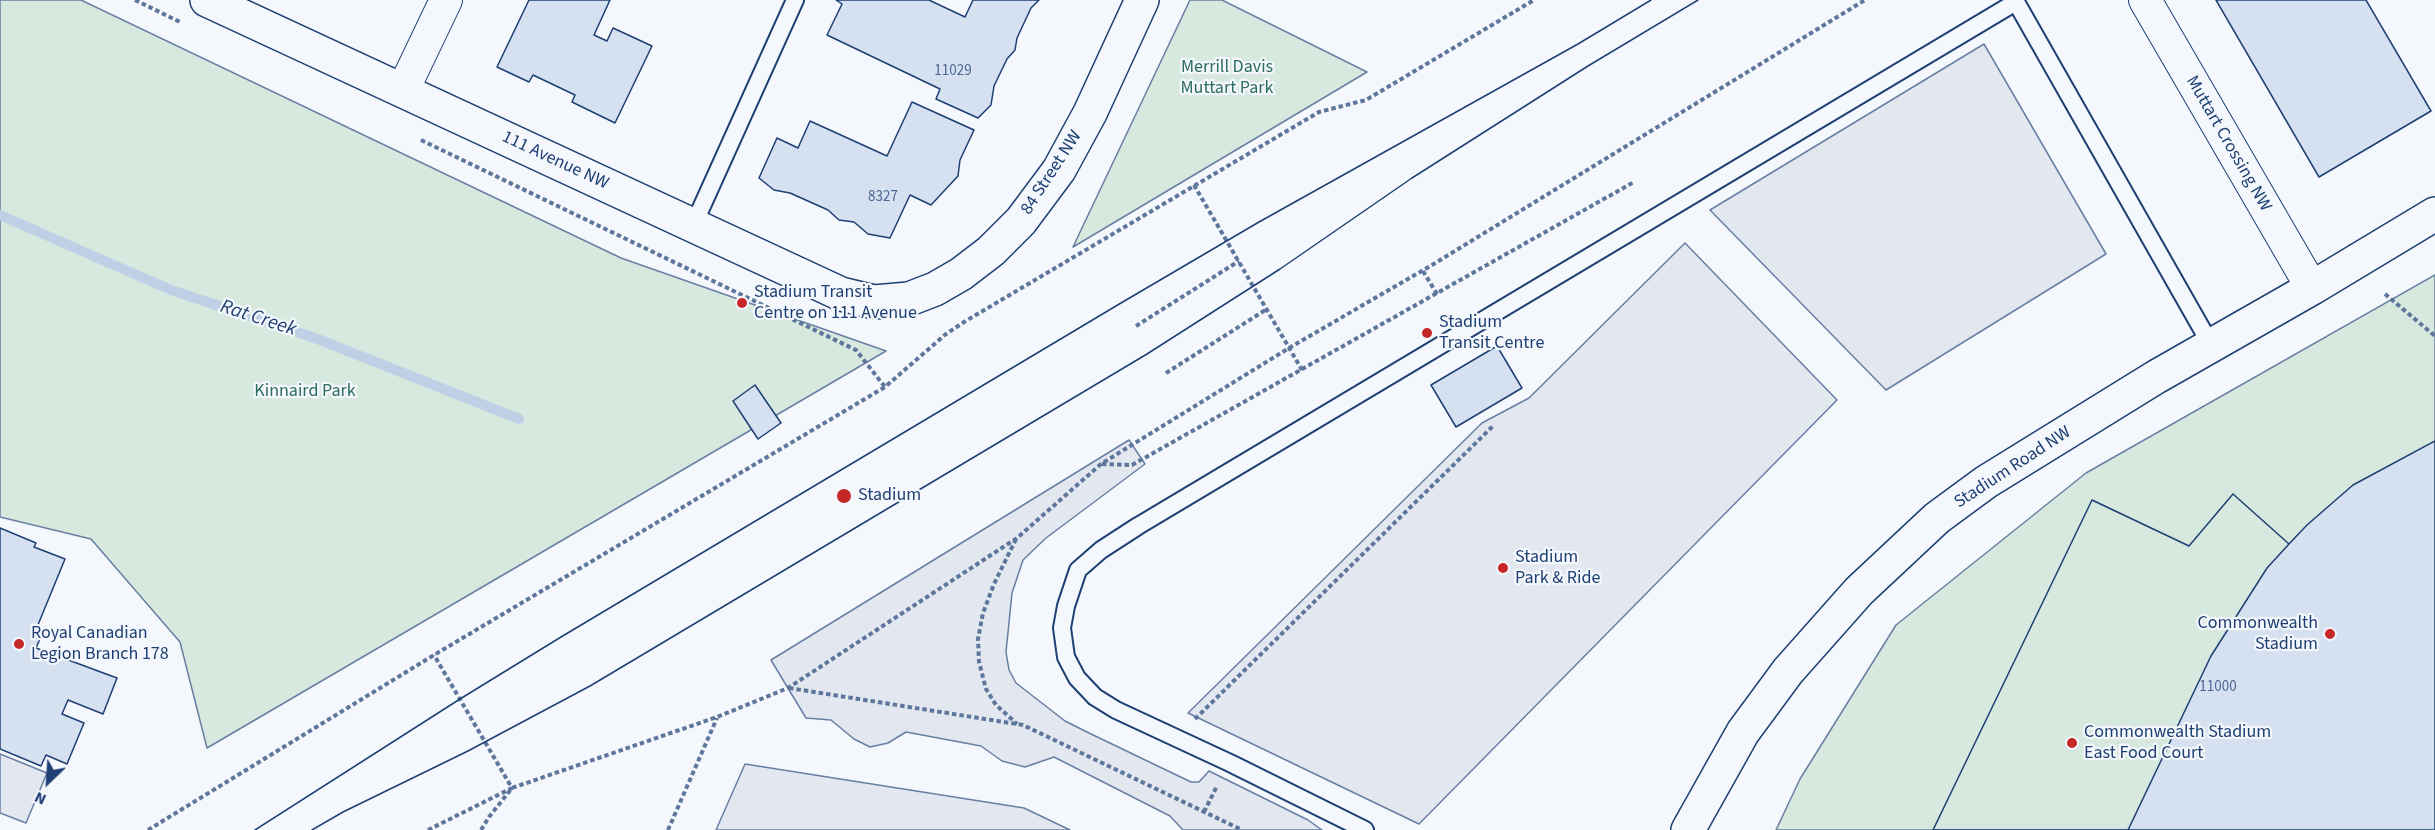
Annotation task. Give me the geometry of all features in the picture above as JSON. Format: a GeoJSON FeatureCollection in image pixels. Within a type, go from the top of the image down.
{"type":"FeatureCollection","features":[{"type":"Feature","properties":{"kind":"street","name":"111 Avenue NW"},"geometry":{"type":"LineString","coordinates":[[207,0],[841,294],[874,302],[909,299]]}},
{"type":"Feature","properties":{"kind":"street"},"geometry":{"type":"LineString","coordinates":[[403,90],[446,0]]}},
{"type":"Feature","properties":{"kind":"street","name":"84 Street NW"},"geometry":{"type":"LineString","coordinates":[[909,299],[935,289],[961,274],[991,250],[1021,221],[1059,170],[1080,132],[1142,0]]}},
{"type":"Feature","properties":{"kind":"street","name":"Muttart Crossing NW"},"geometry":{"type":"LineString","coordinates":[[2145,0],[2312,288]]}},
{"type":"Feature","properties":{"kind":"street","name":"Stadium Road NW"},"geometry":{"type":"LineString","coordinates":[[1688,830],[1743,732],[1788,671],[1859,591],[1937,518],[1986,482],[2211,345],[2435,214]]}},
{"type":"Feature","properties":{"kind":"lane"},"geometry":{"type":"LineString","coordinates":[[693,226],[795,0]]}},
{"type":"Feature","properties":{"kind":"lane"},"geometry":{"type":"LineString","coordinates":[[1365,830],[1116,710],[1095,697],[1077,678],[1066,657],[1062,628],[1066,606],[1078,570],[1101,550],[1205,485],[2016,2],[2211,345]]}},
{"type":"Feature","properties":{"kind":"path"},"geometry":{"type":"LineString","coordinates":[[135,0],[189,26]]}},
{"type":"Feature","properties":{"kind":"path"},"geometry":{"type":"LineString","coordinates":[[148,830],[434,655],[885,387],[940,339],[964,322],[1319,112],[1366,100],[1534,0]]}},
{"type":"Feature","properties":{"kind":"path"},"geometry":{"type":"LineString","coordinates":[[428,830],[512,788],[717,717],[788,688],[1017,538],[1101,464],[1288,348],[1423,271],[1865,0]]}},
{"type":"Feature","properties":{"kind":"path"},"geometry":{"type":"LineString","coordinates":[[414,137],[856,350],[885,387]]}},
{"type":"Feature","properties":{"kind":"path"},"geometry":{"type":"LineString","coordinates":[[1101,464],[1132,465],[1634,183]]}},
{"type":"Feature","properties":{"kind":"path"},"geometry":{"type":"LineString","coordinates":[[1194,186],[1302,370]]}},
{"type":"Feature","properties":{"kind":"path"},"geometry":{"type":"LineString","coordinates":[[1136,326],[1239,261]]}},
{"type":"Feature","properties":{"kind":"path"},"geometry":{"type":"LineString","coordinates":[[1423,271],[1437,294]]}},
{"type":"Feature","properties":{"kind":"path"},"geometry":{"type":"LineString","coordinates":[[2385,294],[2435,336]]}},
{"type":"Feature","properties":{"kind":"path"},"geometry":{"type":"LineString","coordinates":[[1166,373],[1267,309]]}},
{"type":"Feature","properties":{"kind":"path"},"geometry":{"type":"LineString","coordinates":[[1182,742],[1192,722],[1493,426]]}},
{"type":"Feature","properties":{"kind":"path"},"geometry":{"type":"LineString","coordinates":[[1017,538],[994,584],[983,613],[978,639],[979,662],[986,690],[996,705],[1017,725]]}},
{"type":"Feature","properties":{"kind":"path"},"geometry":{"type":"LineString","coordinates":[[434,655],[512,788]]}},
{"type":"Feature","properties":{"kind":"path"},"geometry":{"type":"LineString","coordinates":[[788,688],[1023,725],[1242,830]]}},
{"type":"Feature","properties":{"kind":"path"},"geometry":{"type":"LineString","coordinates":[[668,830],[717,717]]}},
{"type":"Feature","properties":{"kind":"path"},"geometry":{"type":"LineString","coordinates":[[1204,812],[1220,781]]}},
{"type":"Feature","properties":{"kind":"path"},"geometry":{"type":"LineString","coordinates":[[481,830],[512,788]]}},
{"type":"Feature","properties":{"kind":"green space","name":"Kinnaird Park"},"geometry":{"type":"Polygon","coordinates":[[[0,0],[81,0],[621,258],[886,351],[207,748],[180,642],[91,539],[0,517],[0,0]]]}},
{"type":"Feature","properties":{"kind":"green space","name":"Merrill Davis Muttart Park"},"geometry":{"type":"Polygon","coordinates":[[[1190,0],[1222,0],[1367,72],[1073,247],[1190,0]]]}},
{"type":"Feature","properties":{"kind":"green space"},"geometry":{"type":"Polygon","coordinates":[[[2435,275],[2435,830],[1776,830],[1800,779],[1896,625],[2086,473],[2435,275]]]}},
{"type":"Feature","properties":{"kind":"shaded area"},"geometry":{"type":"Polygon","coordinates":[[[1984,44],[2106,254],[1886,390],[1710,210],[1984,44]]]}},
{"type":"Feature","properties":{"kind":"shaded area","name":"Stadium Park & Ride"},"geometry":{"type":"Polygon","coordinates":[[[1685,243],[1837,400],[1419,824],[1188,713],[1482,423],[1529,398],[1685,243]]]}},
{"type":"Feature","properties":{"kind":"shaded area"},"geometry":{"type":"Polygon","coordinates":[[[1129,440],[1145,464],[1046,538],[1023,560],[1012,593],[1006,652],[1009,670],[1016,683],[1065,721],[1191,782],[1199,782],[1209,771],[1308,820],[1322,830],[1183,830],[1170,816],[1054,757],[1025,767],[1002,761],[981,746],[906,732],[888,743],[870,747],[854,739],[831,720],[806,718],[771,660],[1129,440]]]}},
{"type":"Feature","properties":{"kind":"shaded area"},"geometry":{"type":"Polygon","coordinates":[[[0,754],[47,773],[26,823],[0,813],[0,754]]]}},
{"type":"Feature","properties":{"kind":"shaded area"},"geometry":{"type":"Polygon","coordinates":[[[745,764],[1024,808],[1070,830],[716,830],[745,764]]]}},
{"type":"Feature","properties":{"kind":"building"},"geometry":{"type":"Polygon","coordinates":[[[529,0],[610,0],[594,35],[607,41],[613,28],[652,46],[615,123],[572,102],[575,95],[533,75],[529,82],[497,67],[529,0]]]}},
{"type":"Feature","properties":{"kind":"building"},"geometry":{"type":"Polygon","coordinates":[[[836,0],[929,0],[965,17],[973,0],[1039,0],[1031,8],[1017,38],[1015,50],[1007,59],[994,86],[991,105],[978,118],[936,99],[940,89],[827,35],[842,4],[836,0]]]}},
{"type":"Feature","properties":{"kind":"building"},"geometry":{"type":"Polygon","coordinates":[[[2216,0],[2366,0],[2431,111],[2319,177],[2216,0]]]}},
{"type":"Feature","properties":{"kind":"building"},"geometry":{"type":"Polygon","coordinates":[[[912,102],[974,130],[960,160],[958,176],[931,205],[910,195],[890,238],[868,234],[854,222],[839,220],[828,210],[790,193],[774,190],[759,178],[777,138],[798,148],[810,121],[887,156],[912,102]]]}},
{"type":"Feature","properties":{"kind":"building"},"geometry":{"type":"Polygon","coordinates":[[[1497,346],[1522,388],[1456,427],[1431,385],[1497,346]]]}},
{"type":"Feature","properties":{"kind":"building"},"geometry":{"type":"Polygon","coordinates":[[[755,385],[781,423],[758,439],[733,401],[755,385]]]}},
{"type":"Feature","properties":{"kind":"building"},"geometry":{"type":"Polygon","coordinates":[[[2435,441],[2435,830],[1933,830],[2092,500],[2189,546],[2233,494],[2289,544],[2353,485],[2435,441]]]}},
{"type":"Feature","properties":{"kind":"building","name":"Commonwealth Stadium East Food Court"},"geometry":{"type":"Polygon","coordinates":[[[2233,494],[2289,544],[2267,568],[2211,656],[2128,830],[1933,830],[2092,500],[2189,546],[2233,494]]]}},
{"type":"Feature","properties":{"kind":"building","name":"Royal Canadian Legion Branch 178"},"geometry":{"type":"Polygon","coordinates":[[[0,528],[36,543],[34,547],[65,559],[33,637],[40,639],[36,648],[117,678],[103,714],[68,700],[62,714],[84,723],[67,764],[46,755],[41,766],[0,749],[0,528]]]}},
{"type":"Feature","properties":{"kind":"waterway","name":"Rat Creek"},"geometry":{"type":"LineString","coordinates":[[0,215],[171,290],[315,338],[519,419]]}},
{"type":"Feature","properties":{"kind":"tram line"},"geometry":{"type":"LineString","coordinates":[[255,830],[561,637],[1121,303],[1259,222],[1578,44],[1651,0]]}},
{"type":"Feature","properties":{"kind":"tram line"},"geometry":{"type":"LineString","coordinates":[[312,830],[590,686],[1147,354],[1280,269],[1412,178],[1588,66],[1698,0]]}},
{"type":"Feature","properties":{"kind":"place","name":"Stadium Transit Centre on 111 Avenue"},"geometry":{"type":"Point","coordinates":[742,303]}},
{"type":"Feature","properties":{"kind":"place","name":"Stadium Transit Centre"},"geometry":{"type":"Point","coordinates":[1427,333]}},
{"type":"Feature","properties":{"kind":"place","name":"Stadium"},"geometry":{"type":"Point","coordinates":[844,496]}},
{"type":"Feature","properties":{"kind":"place","name":"Stadium Park & Ride"},"geometry":{"type":"Point","coordinates":[1503,568]}},
{"type":"Feature","properties":{"kind":"place","name":"Commonwealth Stadium"},"geometry":{"type":"Point","coordinates":[2330,634]}},
{"type":"Feature","properties":{"kind":"place","name":"Royal Canadian Legion Branch 178"},"geometry":{"type":"Point","coordinates":[19,644]}},
{"type":"Feature","properties":{"kind":"place","name":"Commonwealth Stadium East Food Court"},"geometry":{"type":"Point","coordinates":[2072,743]}}]}
